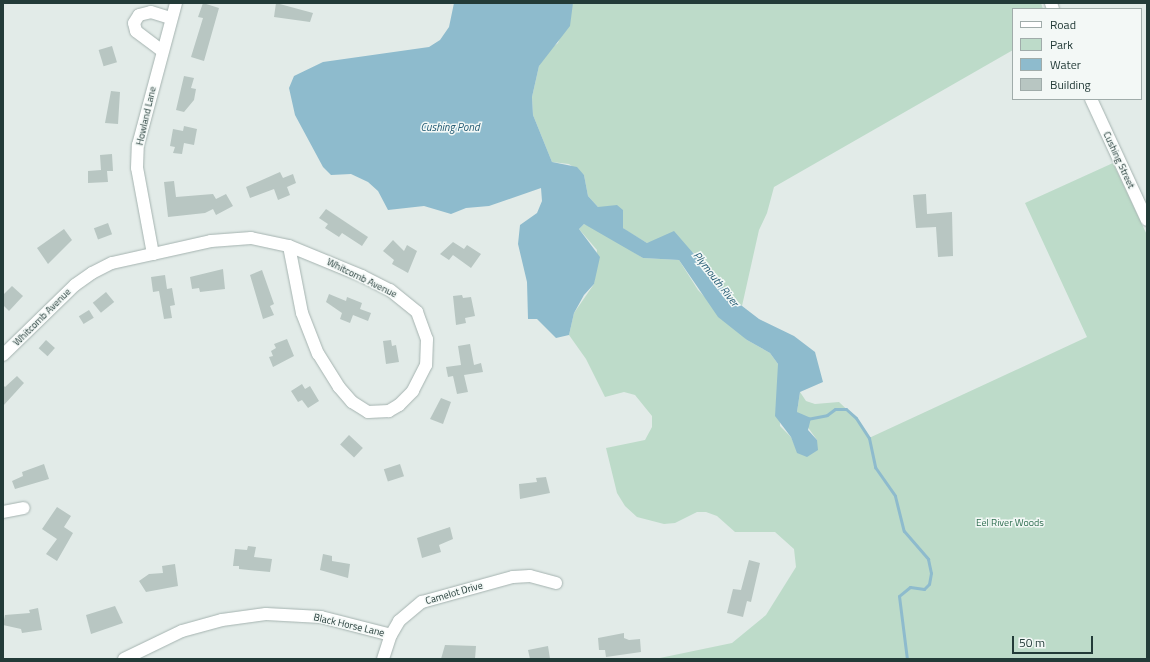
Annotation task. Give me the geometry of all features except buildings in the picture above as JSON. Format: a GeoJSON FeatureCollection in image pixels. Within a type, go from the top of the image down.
{"type":"FeatureCollection","features":[{"type":"Feature","properties":{"kind":"street","name":"Howland Lane"},"geometry":{"type":"LineString","coordinates":[[153,254],[137,168],[142,123],[161,50],[176,3]]}},
{"type":"Feature","properties":{"kind":"street"},"geometry":{"type":"LineString","coordinates":[[161,50],[141,36],[134,23],[139,15],[151,12],[171,18]]}},
{"type":"Feature","properties":{"kind":"street","name":"Cushing Street"},"geometry":{"type":"LineString","coordinates":[[1091,100],[1147,220]]}},
{"type":"Feature","properties":{"kind":"street","name":"Whitcomb Avenue"},"geometry":{"type":"LineString","coordinates":[[3,356],[75,285],[92,273],[112,264],[153,254],[240,237],[289,246],[390,290],[417,312],[427,339],[426,365],[412,391],[399,406],[390,412],[368,412],[352,402],[339,386],[318,354],[302,314],[289,246]]}},
{"type":"Feature","properties":{"kind":"street"},"geometry":{"type":"LineString","coordinates":[[3,512],[24,508]]}},
{"type":"Feature","properties":{"kind":"street","name":"Camelot Drive"},"geometry":{"type":"LineString","coordinates":[[384,659],[391,635],[410,610],[435,596],[513,577],[530,576],[556,583]]}},
{"type":"Feature","properties":{"kind":"street","name":"Black Horse Lane"},"geometry":{"type":"LineString","coordinates":[[124,659],[162,638],[189,629],[222,620],[266,614],[321,617],[391,635]]}},
{"type":"Feature","properties":{"kind":"green space"},"geometry":{"type":"Polygon","coordinates":[[[573,3],[1041,3],[1043,8],[1012,8],[1012,51],[774,187],[767,213],[759,230],[742,306],[721,287],[697,254],[658,240],[647,243],[627,231],[623,228],[623,210],[598,207],[588,196],[584,175],[569,164],[552,162],[533,115],[532,97],[539,66],[545,53],[558,43],[573,3]]]}},
{"type":"Feature","properties":{"kind":"green space","name":"Eel River Woods"},"geometry":{"type":"Polygon","coordinates":[[[1113,163],[1147,235],[1147,659],[655,659],[732,643],[766,615],[796,567],[794,549],[775,532],[735,532],[717,516],[706,512],[697,512],[675,523],[664,524],[637,517],[625,506],[617,493],[606,448],[645,440],[652,427],[652,416],[635,395],[624,392],[605,397],[586,359],[569,335],[574,313],[594,284],[597,250],[579,229],[584,224],[597,229],[643,258],[679,260],[698,290],[747,340],[770,353],[778,364],[780,426],[791,437],[798,453],[817,440],[797,412],[800,392],[806,401],[815,404],[839,402],[856,418],[869,438],[1087,337],[1025,203],[1113,163]]]}},
{"type":"Feature","properties":{"kind":"water","name":"Cushing Pond"},"geometry":{"type":"Polygon","coordinates":[[[454,3],[573,3],[570,26],[539,66],[532,97],[533,115],[552,162],[577,167],[584,175],[588,196],[598,207],[617,205],[623,210],[623,228],[647,243],[674,231],[733,299],[759,319],[794,336],[815,352],[823,382],[800,392],[797,412],[811,418],[808,430],[817,440],[818,450],[807,457],[797,453],[791,437],[775,416],[778,364],[770,353],[747,340],[718,317],[679,260],[643,258],[584,224],[579,229],[600,257],[594,284],[584,295],[574,313],[569,335],[556,338],[537,319],[528,319],[527,282],[518,244],[520,225],[537,213],[542,201],[541,188],[489,206],[466,208],[451,214],[424,206],[388,210],[378,191],[368,182],[351,174],[331,175],[323,167],[295,115],[289,88],[294,76],[323,62],[429,47],[440,40],[449,27],[454,3]]]}},
{"type":"Feature","properties":{"kind":"waterway","name":"Plymouth River"},"geometry":{"type":"LineString","coordinates":[[807,419],[827,415],[835,409],[846,409],[856,418],[869,438],[875,467],[895,496],[904,531],[928,559],[931,573],[929,584],[924,589],[910,587],[899,596],[907,659]]}}]}
